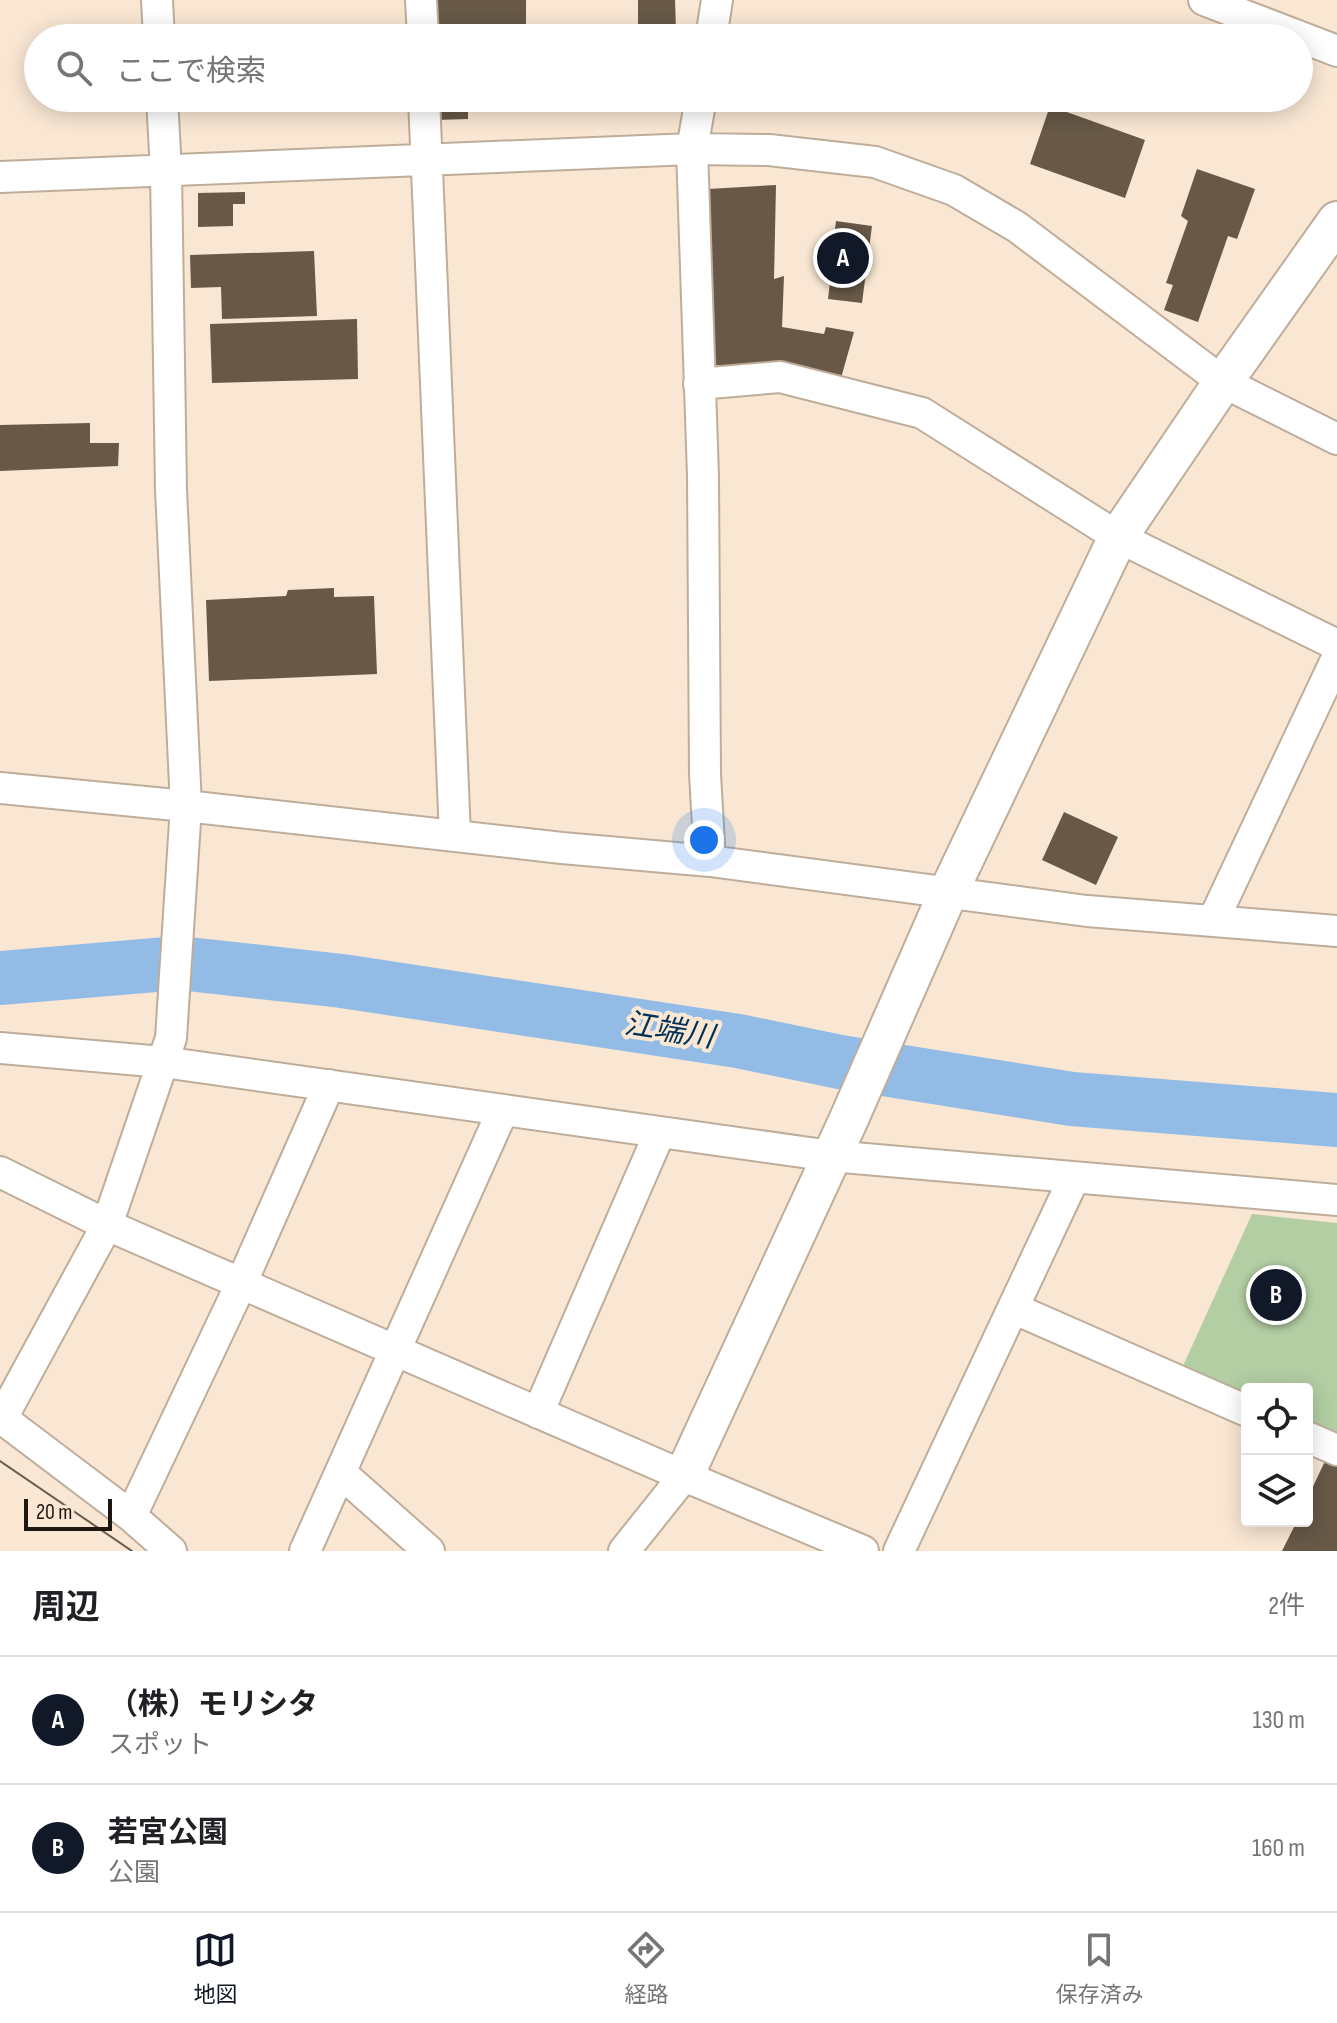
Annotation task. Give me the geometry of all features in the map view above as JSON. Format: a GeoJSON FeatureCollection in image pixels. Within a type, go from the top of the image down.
{"type":"FeatureCollection","features":[{"type":"Feature","properties":{"kind":"street"},"geometry":{"type":"LineString","coordinates":[[157,0],[158,24]]}},
{"type":"Feature","properties":{"kind":"street"},"geometry":{"type":"LineString","coordinates":[[421,0],[422,24]]}},
{"type":"Feature","properties":{"kind":"street"},"geometry":{"type":"LineString","coordinates":[[713,24],[717,0]]}},
{"type":"Feature","properties":{"kind":"street"},"geometry":{"type":"LineString","coordinates":[[1204,0],[1267,24]]}},
{"type":"Feature","properties":{"kind":"street"},"geometry":{"type":"LineString","coordinates":[[1313,42],[1337,51]]}},
{"type":"Feature","properties":{"kind":"street"},"geometry":{"type":"LineString","coordinates":[[163,112],[171,490],[185,816],[167,1050],[107,1225],[1,1417],[131,1516],[171,1551]]}},
{"type":"Feature","properties":{"kind":"street"},"geometry":{"type":"LineString","coordinates":[[424,112],[455,836]]}},
{"type":"Feature","properties":{"kind":"street"},"geometry":{"type":"LineString","coordinates":[[699,112],[692,149],[703,476],[705,774],[710,861]]}},
{"type":"Feature","properties":{"kind":"street"},"geometry":{"type":"LineString","coordinates":[[0,177],[692,149],[769,150],[875,162],[954,190],[1017,227],[1223,382],[1337,439]]}},
{"type":"Feature","properties":{"kind":"street"},"geometry":{"type":"LineString","coordinates":[[624,1551],[684,1476],[848,1121],[948,893],[1118,537],[1337,221]]}},
{"type":"Feature","properties":{"kind":"street"},"geometry":{"type":"LineString","coordinates":[[699,384],[780,377],[922,413],[1118,537],[1337,645]]}},
{"type":"Feature","properties":{"kind":"street"},"geometry":{"type":"LineString","coordinates":[[1213,921],[1337,658]]}},
{"type":"Feature","properties":{"kind":"street"},"geometry":{"type":"LineString","coordinates":[[0,788],[185,816],[455,836],[710,861],[1087,911],[1337,931]]}},
{"type":"Feature","properties":{"kind":"street"},"geometry":{"type":"LineString","coordinates":[[0,1048],[167,1050],[329,1085],[831,1156],[1337,1200]]}},
{"type":"Feature","properties":{"kind":"street"},"geometry":{"type":"LineString","coordinates":[[131,1516],[241,1284],[329,1085]]}},
{"type":"Feature","properties":{"kind":"street"},"geometry":{"type":"LineString","coordinates":[[305,1551],[503,1110]]}},
{"type":"Feature","properties":{"kind":"street"},"geometry":{"type":"LineString","coordinates":[[538,1413],[660,1132]]}},
{"type":"Feature","properties":{"kind":"street"},"geometry":{"type":"LineString","coordinates":[[0,1172],[107,1225],[241,1284],[863,1551]]}},
{"type":"Feature","properties":{"kind":"street"},"geometry":{"type":"LineString","coordinates":[[899,1551],[1074,1178]]}},
{"type":"Feature","properties":{"kind":"street"},"geometry":{"type":"LineString","coordinates":[[1015,1309],[1241,1408]]}},
{"type":"Feature","properties":{"kind":"street"},"geometry":{"type":"LineString","coordinates":[[1313,1440],[1337,1450]]}},
{"type":"Feature","properties":{"kind":"street"},"geometry":{"type":"LineString","coordinates":[[341,1473],[429,1551]]}},
{"type":"Feature","properties":{"kind":"green space"},"geometry":{"type":"Polygon","coordinates":[[[1252,1214],[1337,1223],[1337,1436],[1313,1426],[1313,1383],[1241,1383],[1241,1393],[1182,1368],[1252,1214]]]}},
{"type":"Feature","properties":{"kind":"building"},"geometry":{"type":"Polygon","coordinates":[[[433,0],[526,0],[526,24],[434,24],[433,0]]]}},
{"type":"Feature","properties":{"kind":"building"},"geometry":{"type":"Polygon","coordinates":[[[638,0],[675,0],[676,24],[638,24],[638,0]]]}},
{"type":"Feature","properties":{"kind":"building"},"geometry":{"type":"Polygon","coordinates":[[[437,112],[468,112],[468,119],[437,120],[437,112]]]}},
{"type":"Feature","properties":{"kind":"building"},"geometry":{"type":"Polygon","coordinates":[[[1048,112],[1067,112],[1145,140],[1125,198],[1030,164],[1048,112]]]}},
{"type":"Feature","properties":{"kind":"building"},"geometry":{"type":"Polygon","coordinates":[[[1197,169],[1255,189],[1237,239],[1228,236],[1198,322],[1164,310],[1173,285],[1166,283],[1188,221],[1181,216],[1197,169]]]}},
{"type":"Feature","properties":{"kind":"building"},"geometry":{"type":"Polygon","coordinates":[[[776,185],[774,279],[784,276],[782,327],[824,334],[826,327],[854,332],[841,378],[779,365],[714,365],[708,189],[776,185]]]}},
{"type":"Feature","properties":{"kind":"building"},"geometry":{"type":"Polygon","coordinates":[[[245,192],[245,204],[233,204],[233,226],[198,227],[198,193],[245,192]]]}},
{"type":"Feature","properties":{"kind":"building"},"geometry":{"type":"Polygon","coordinates":[[[836,221],[872,226],[862,303],[828,299],[832,265],[817,263],[818,251],[832,253],[836,221]]]}},
{"type":"Feature","properties":{"kind":"building"},"geometry":{"type":"Polygon","coordinates":[[[314,251],[317,316],[222,319],[221,287],[191,288],[190,255],[314,251]]]}},
{"type":"Feature","properties":{"kind":"building"},"geometry":{"type":"Polygon","coordinates":[[[357,319],[358,379],[212,383],[210,324],[357,319]]]}},
{"type":"Feature","properties":{"kind":"building"},"geometry":{"type":"Polygon","coordinates":[[[90,423],[90,443],[119,443],[118,466],[0,471],[0,425],[90,423]]]}},
{"type":"Feature","properties":{"kind":"building"},"geometry":{"type":"Polygon","coordinates":[[[334,588],[334,597],[374,596],[377,674],[209,681],[206,600],[286,596],[288,590],[334,588]]]}},
{"type":"Feature","properties":{"kind":"building"},"geometry":{"type":"Polygon","coordinates":[[[1064,812],[1118,837],[1096,885],[1042,860],[1064,812]]]}},
{"type":"Feature","properties":{"kind":"building"},"geometry":{"type":"Polygon","coordinates":[[[1327,1457],[1337,1462],[1337,1551],[1282,1551],[1294,1527],[1313,1527],[1313,1486],[1327,1457]]]}},
{"type":"Feature","properties":{"kind":"waterway","name":"江端川"},"geometry":{"type":"LineString","coordinates":[[0,978],[179,963],[342,981],[738,1041],[840,1062],[1072,1099],[1337,1120]]}},
{"type":"Feature","properties":{"kind":"tram line"},"geometry":{"type":"LineString","coordinates":[[0,1461],[132,1551]]}},
{"type":"Feature","properties":{"kind":"place","name":"（株）モリシタ"},"geometry":{"type":"Point","coordinates":[843,258]}},
{"type":"Feature","properties":{"kind":"place","name":"若宮公園"},"geometry":{"type":"Point","coordinates":[1276,1295]}}]}
